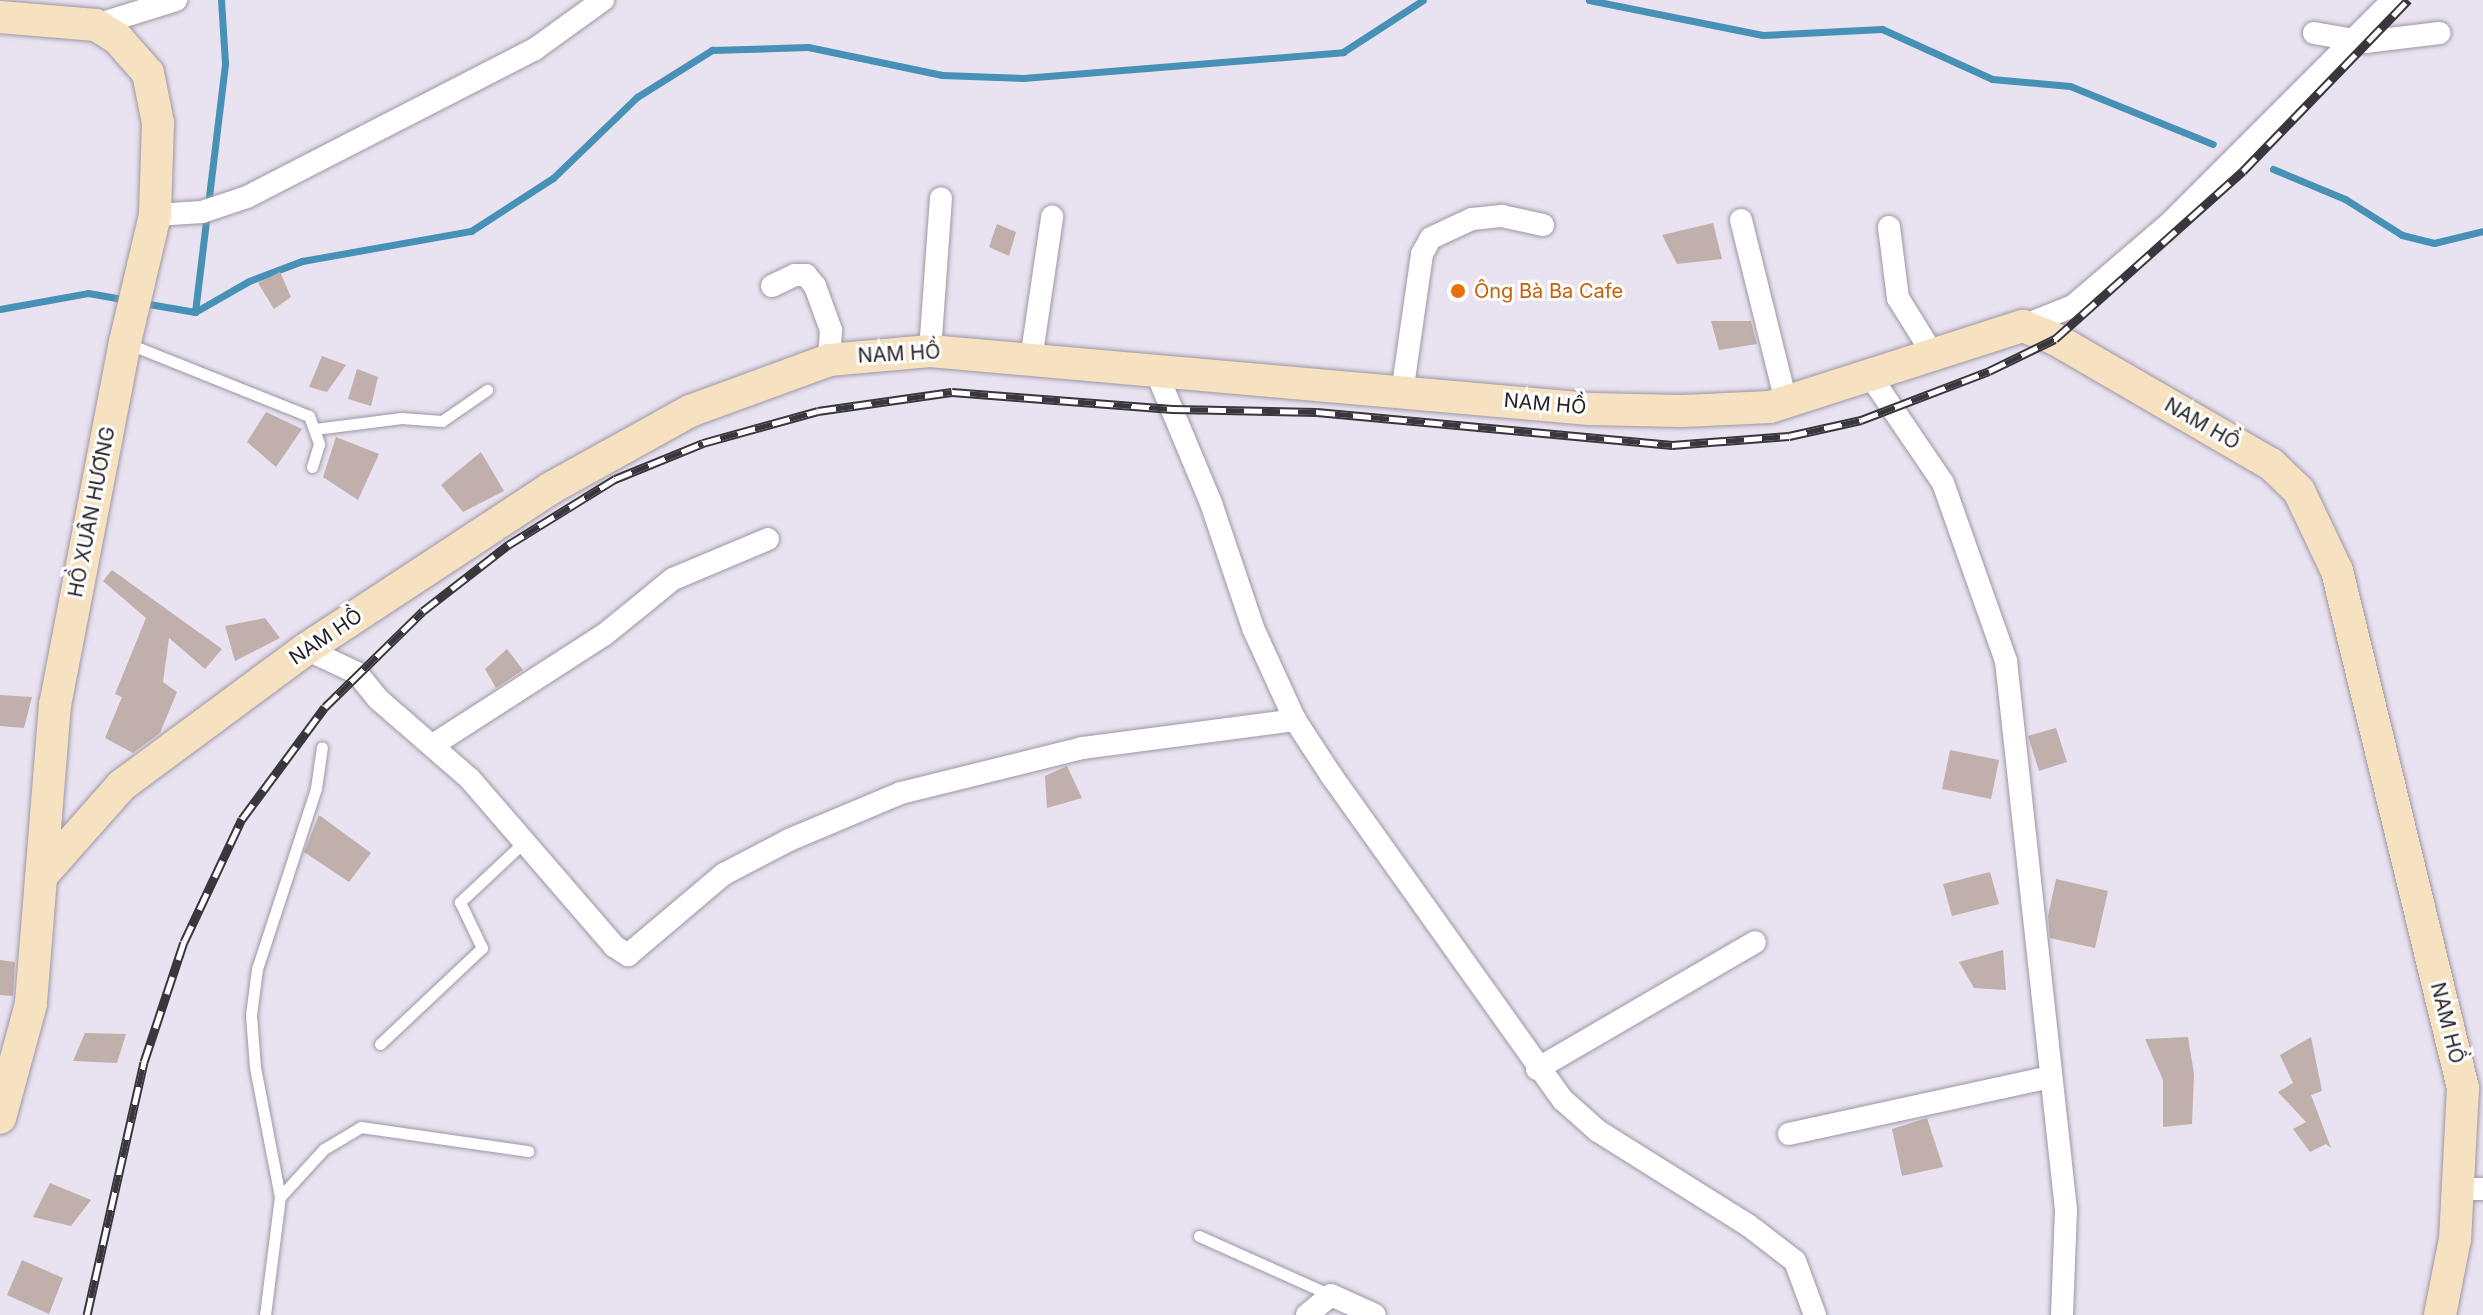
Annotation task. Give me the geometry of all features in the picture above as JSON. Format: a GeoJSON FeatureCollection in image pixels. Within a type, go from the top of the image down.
{"type":"FeatureCollection","features":[{"type":"Feature","properties":{"kind":"street"},"geometry":{"type":"LineString","coordinates":[[0,17],[96,25],[176,0]]}},
{"type":"Feature","properties":{"kind":"street"},"geometry":{"type":"LineString","coordinates":[[152,228],[247,197],[535,49],[603,0]]}},
{"type":"Feature","properties":{"kind":"street"},"geometry":{"type":"LineString","coordinates":[[2023,326],[2073,306],[2157,234],[2393,0]]}},
{"type":"Feature","properties":{"kind":"street","name":"HỒ XUÂN HƯƠNG"},"geometry":{"type":"LineString","coordinates":[[0,1118],[31,1004],[45,872],[55,704],[128,333],[152,228],[155,94],[137,54],[96,25]]}},
{"type":"Feature","properties":{"kind":"street"},"geometry":{"type":"LineString","coordinates":[[2314,33],[2351,40],[2439,33]]}},
{"type":"Feature","properties":{"kind":"street"},"geometry":{"type":"LineString","coordinates":[[930,351],[941,198]]}},
{"type":"Feature","properties":{"kind":"street"},"geometry":{"type":"LineString","coordinates":[[1402,393],[1422,254],[1431,238],[1472,219],[1502,216],[1543,225]]}},
{"type":"Feature","properties":{"kind":"street"},"geometry":{"type":"LineString","coordinates":[[1031,360],[1052,217]]}},
{"type":"Feature","properties":{"kind":"street"},"geometry":{"type":"LineString","coordinates":[[1741,220],[1786,402]]}},
{"type":"Feature","properties":{"kind":"street"},"geometry":{"type":"LineString","coordinates":[[1889,227],[1898,298],[1934,356]]}},
{"type":"Feature","properties":{"kind":"street"},"geometry":{"type":"LineString","coordinates":[[772,286],[795,275],[806,275],[815,286],[831,330],[829,360]]}},
{"type":"Feature","properties":{"kind":"street","name":"NAM HỒ"},"geometry":{"type":"LineString","coordinates":[[45,872],[122,785],[306,649],[551,488],[676,419],[829,360],[930,351],[1157,374],[1589,409],[1682,411],[1786,402],[2023,326],[2055,339],[2271,464],[2299,491],[2337,571],[2463,1088],[2470,1189],[2455,1239],[2440,1315]]}},
{"type":"Feature","properties":{"kind":"street"},"geometry":{"type":"LineString","coordinates":[[1157,374],[1211,503],[1253,628],[1295,720],[1537,1069],[1598,1131],[1748,1225],[1795,1261],[1815,1315]]}},
{"type":"Feature","properties":{"kind":"street"},"geometry":{"type":"LineString","coordinates":[[1871,377],[1943,483],[2006,661],[2066,1210],[2062,1315]]}},
{"type":"Feature","properties":{"kind":"street"},"geometry":{"type":"LineString","coordinates":[[433,745],[604,635],[673,579],[768,539]]}},
{"type":"Feature","properties":{"kind":"street"},"geometry":{"type":"LineString","coordinates":[[306,649],[357,673],[378,699],[433,745],[526,840],[614,946],[628,955],[724,874],[789,840],[901,793],[1083,748],[1295,720]]}},
{"type":"Feature","properties":{"kind":"street"},"geometry":{"type":"LineString","coordinates":[[1537,1069],[1755,942]]}},
{"type":"Feature","properties":{"kind":"street"},"geometry":{"type":"LineString","coordinates":[[1789,1134],[2050,1077]]}},
{"type":"Feature","properties":{"kind":"street"},"geometry":{"type":"LineString","coordinates":[[1307,1315],[1331,1295],[1375,1315]]}},
{"type":"Feature","properties":{"kind":"lane"},"geometry":{"type":"LineString","coordinates":[[128,333],[309,416],[319,444],[312,467]]}},
{"type":"Feature","properties":{"kind":"lane"},"geometry":{"type":"LineString","coordinates":[[315,429],[401,418],[442,421],[487,390]]}},
{"type":"Feature","properties":{"kind":"lane"},"geometry":{"type":"LineString","coordinates":[[265,1315],[280,1197],[255,1067],[251,1015],[257,969],[316,788],[322,747]]}},
{"type":"Feature","properties":{"kind":"lane"},"geometry":{"type":"LineString","coordinates":[[380,1044],[482,948],[460,902],[526,840]]}},
{"type":"Feature","properties":{"kind":"lane"},"geometry":{"type":"LineString","coordinates":[[280,1197],[324,1149],[361,1127],[528,1151]]}},
{"type":"Feature","properties":{"kind":"lane"},"geometry":{"type":"LineString","coordinates":[[1199,1236],[1331,1295]]}},
{"type":"Feature","properties":{"kind":"building"},"geometry":{"type":"Polygon","coordinates":[[[1713,223],[1722,259],[1677,264],[1662,235],[1713,223]]]}},
{"type":"Feature","properties":{"kind":"building"},"geometry":{"type":"Polygon","coordinates":[[[997,224],[1016,232],[1009,256],[989,247],[997,224]]]}},
{"type":"Feature","properties":{"kind":"building"},"geometry":{"type":"Polygon","coordinates":[[[280,272],[291,297],[274,309],[258,283],[280,272]]]}},
{"type":"Feature","properties":{"kind":"building"},"geometry":{"type":"Polygon","coordinates":[[[1711,321],[1751,321],[1757,344],[1719,350],[1711,321]]]}},
{"type":"Feature","properties":{"kind":"building"},"geometry":{"type":"Polygon","coordinates":[[[322,356],[346,365],[327,392],[309,387],[322,356]]]}},
{"type":"Feature","properties":{"kind":"building"},"geometry":{"type":"Polygon","coordinates":[[[357,369],[378,377],[371,406],[348,399],[357,369]]]}},
{"type":"Feature","properties":{"kind":"building"},"geometry":{"type":"Polygon","coordinates":[[[266,412],[302,429],[276,467],[247,442],[266,412]]]}},
{"type":"Feature","properties":{"kind":"building"},"geometry":{"type":"Polygon","coordinates":[[[336,437],[379,454],[358,500],[323,477],[336,437]]]}},
{"type":"Feature","properties":{"kind":"building"},"geometry":{"type":"Polygon","coordinates":[[[481,452],[504,491],[463,512],[441,485],[481,452]]]}},
{"type":"Feature","properties":{"kind":"building"},"geometry":{"type":"Polygon","coordinates":[[[112,570],[222,649],[205,669],[169,638],[163,682],[177,692],[160,733],[133,753],[105,738],[122,697],[115,694],[146,618],[103,581],[112,570]]]}},
{"type":"Feature","properties":{"kind":"building"},"geometry":{"type":"Polygon","coordinates":[[[265,618],[280,638],[235,661],[225,626],[265,618]]]}},
{"type":"Feature","properties":{"kind":"building"},"geometry":{"type":"Polygon","coordinates":[[[507,649],[523,670],[496,688],[485,669],[507,649]]]}},
{"type":"Feature","properties":{"kind":"building"},"geometry":{"type":"Polygon","coordinates":[[[0,695],[32,697],[24,728],[0,726],[0,695]]]}},
{"type":"Feature","properties":{"kind":"building"},"geometry":{"type":"Polygon","coordinates":[[[2056,728],[2067,762],[2039,771],[2028,736],[2056,728]]]}},
{"type":"Feature","properties":{"kind":"building"},"geometry":{"type":"Polygon","coordinates":[[[1950,750],[1999,760],[1991,799],[1942,789],[1950,750]]]}},
{"type":"Feature","properties":{"kind":"building"},"geometry":{"type":"Polygon","coordinates":[[[1067,766],[1082,798],[1047,808],[1045,776],[1067,766]]]}},
{"type":"Feature","properties":{"kind":"building"},"geometry":{"type":"Polygon","coordinates":[[[319,815],[371,853],[349,882],[304,852],[319,815]]]}},
{"type":"Feature","properties":{"kind":"building"},"geometry":{"type":"Polygon","coordinates":[[[1990,872],[1999,904],[1952,916],[1943,884],[1990,872]]]}},
{"type":"Feature","properties":{"kind":"building"},"geometry":{"type":"Polygon","coordinates":[[[2056,879],[2108,891],[2095,948],[2050,938],[2048,916],[2056,879]]]}},
{"type":"Feature","properties":{"kind":"building"},"geometry":{"type":"Polygon","coordinates":[[[2003,950],[2006,990],[1974,988],[1959,962],[2003,950]]]}},
{"type":"Feature","properties":{"kind":"building"},"geometry":{"type":"Polygon","coordinates":[[[0,960],[15,962],[13,996],[0,995],[0,960]]]}},
{"type":"Feature","properties":{"kind":"building"},"geometry":{"type":"Polygon","coordinates":[[[85,1033],[126,1034],[117,1063],[73,1061],[85,1033]]]}},
{"type":"Feature","properties":{"kind":"building"},"geometry":{"type":"Polygon","coordinates":[[[2188,1037],[2194,1074],[2192,1124],[2163,1127],[2163,1080],[2145,1039],[2188,1037]]]}},
{"type":"Feature","properties":{"kind":"building"},"geometry":{"type":"Polygon","coordinates":[[[2311,1037],[2322,1091],[2311,1095],[2331,1148],[2326,1144],[2310,1152],[2293,1129],[2306,1122],[2278,1092],[2293,1083],[2280,1055],[2311,1037]]]}},
{"type":"Feature","properties":{"kind":"building"},"geometry":{"type":"Polygon","coordinates":[[[1927,1118],[1943,1167],[1902,1176],[1892,1129],[1927,1118]]]}},
{"type":"Feature","properties":{"kind":"building"},"geometry":{"type":"Polygon","coordinates":[[[50,1183],[91,1200],[71,1226],[33,1217],[50,1183]]]}},
{"type":"Feature","properties":{"kind":"building"},"geometry":{"type":"Polygon","coordinates":[[[22,1260],[63,1278],[49,1314],[7,1295],[22,1260]]]}},
{"type":"Feature","properties":{"kind":"waterway"},"geometry":{"type":"LineString","coordinates":[[195,312],[225,63],[221,0]]}},
{"type":"Feature","properties":{"kind":"waterway"},"geometry":{"type":"LineString","coordinates":[[143,303],[195,312],[249,281],[302,261],[471,231],[553,178],[637,97],[712,50],[808,47],[942,75],[1023,78],[1343,52],[1423,0]]}},
{"type":"Feature","properties":{"kind":"waterway"},"geometry":{"type":"LineString","coordinates":[[1589,0],[1763,35],[1882,29],[1992,79],[2070,86],[2213,144]]}},
{"type":"Feature","properties":{"kind":"waterway"},"geometry":{"type":"LineString","coordinates":[[2273,169],[2345,199],[2402,235],[2434,243],[2483,231]]}},
{"type":"Feature","properties":{"kind":"waterway"},"geometry":{"type":"LineString","coordinates":[[0,309],[88,293],[126,300]]}},
{"type":"Feature","properties":{"kind":"railway"},"geometry":{"type":"LineString","coordinates":[[87,1315],[144,1062],[184,942],[242,819],[325,707],[423,611],[508,545],[615,479],[703,443],[818,411],[952,392],[1172,409],[1317,412],[1672,445],[1789,436],[1861,420],[1989,371],[2055,339],[2243,171],[2408,0]]}},
{"type":"Feature","properties":{"kind":"place","name":"Ông Bà Ba Cafe"},"geometry":{"type":"Point","coordinates":[1458,291]}}]}
